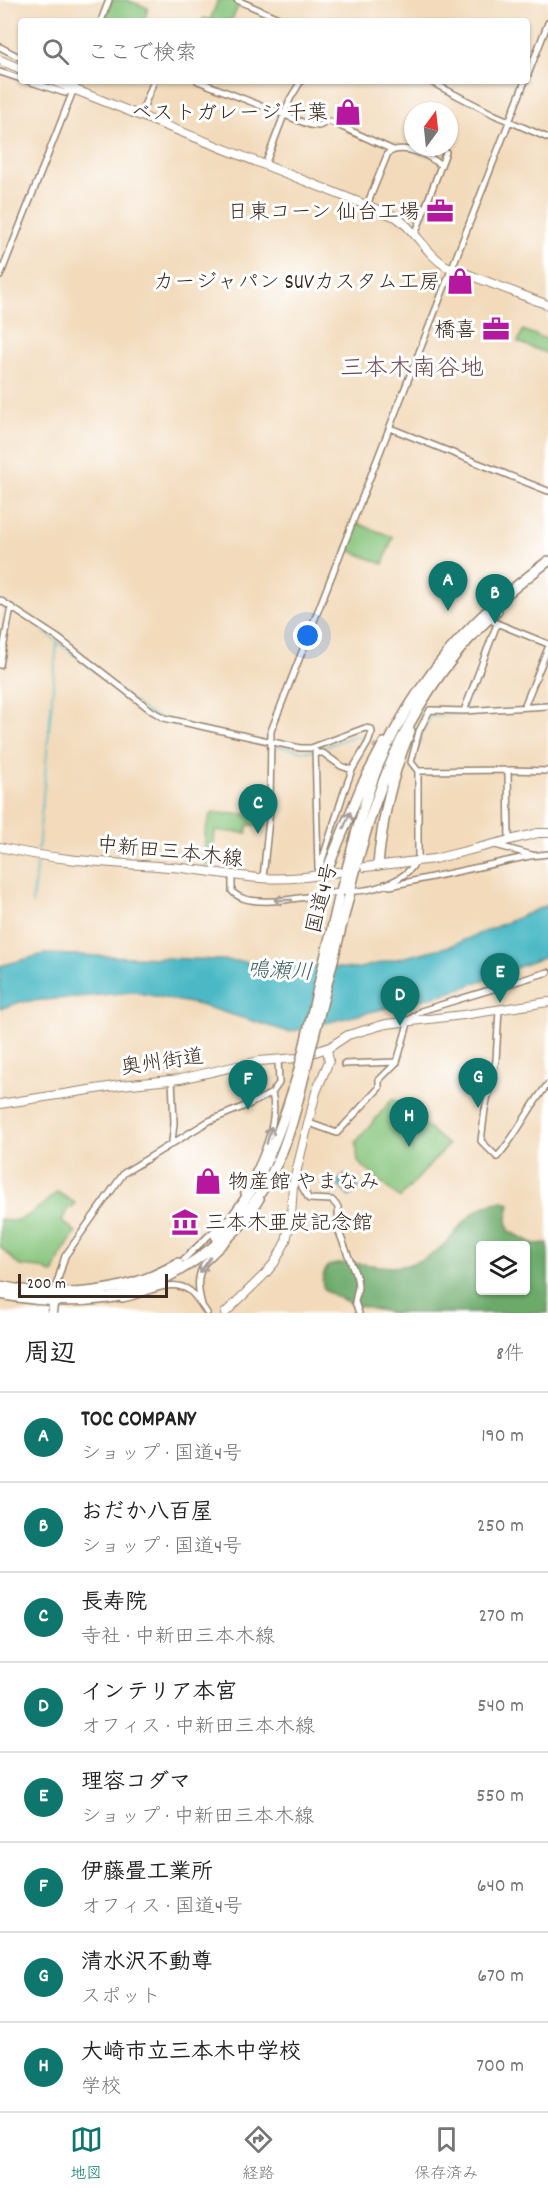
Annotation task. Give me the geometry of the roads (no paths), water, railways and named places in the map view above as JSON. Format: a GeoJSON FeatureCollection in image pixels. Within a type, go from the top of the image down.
{"type":"FeatureCollection","features":[{"type":"Feature","properties":{"kind":"highway","name":"国道4号"},"geometry":{"type":"LineString","coordinates":[[0,1294],[109,1298],[146,1287],[202,1254],[236,1225],[248,1210],[274,1168],[286,1142],[365,801],[377,769],[393,736],[450,650],[477,620],[548,561]]}},
{"type":"Feature","properties":{"kind":"highway","name":"国道4号"},"geometry":{"type":"LineString","coordinates":[[345,894],[387,768],[399,740],[423,701],[455,656],[548,570]]}},
{"type":"Feature","properties":{"kind":"highway"},"geometry":{"type":"LineString","coordinates":[[320,873],[375,758],[408,703],[432,675]]}},
{"type":"Feature","properties":{"kind":"highway"},"geometry":{"type":"LineString","coordinates":[[378,865],[384,820],[396,767],[423,701]]}},
{"type":"Feature","properties":{"kind":"highway","name":"国道4号"},"geometry":{"type":"LineString","coordinates":[[0,1286],[54,1297],[127,1284],[148,1278],[204,1247],[229,1223],[251,1192],[267,1162],[302,1071]]}},
{"type":"Feature","properties":{"kind":"main road"},"geometry":{"type":"LineString","coordinates":[[0,60],[18,68]]}},
{"type":"Feature","properties":{"kind":"main road"},"geometry":{"type":"LineString","coordinates":[[75,85],[140,116],[396,217],[432,256],[452,268],[548,305]]}},
{"type":"Feature","properties":{"kind":"main road"},"geometry":{"type":"LineString","coordinates":[[364,867],[417,861],[548,833]]}},
{"type":"Feature","properties":{"kind":"main road","name":"中新田三本木線"},"geometry":{"type":"LineString","coordinates":[[0,847],[36,855],[263,878],[338,872]]}},
{"type":"Feature","properties":{"kind":"main road"},"geometry":{"type":"LineString","coordinates":[[225,1313],[265,1274],[281,1251],[289,1229],[293,1185],[316,1092],[329,1061],[327,1049],[348,1035],[386,1024],[548,1002]]}},
{"type":"Feature","properties":{"kind":"main road","name":"奥州街道"},"geometry":{"type":"LineString","coordinates":[[0,1104],[99,1088],[172,1080],[259,1061],[297,1058],[327,1049]]}},
{"type":"Feature","properties":{"kind":"main road"},"geometry":{"type":"LineString","coordinates":[[52,1313],[54,1297]]}},
{"type":"Feature","properties":{"kind":"street"},"geometry":{"type":"LineString","coordinates":[[102,18],[109,0]]}},
{"type":"Feature","properties":{"kind":"street"},"geometry":{"type":"LineString","coordinates":[[237,0],[278,18]]}},
{"type":"Feature","properties":{"kind":"street"},"geometry":{"type":"LineString","coordinates":[[530,69],[548,23]]}},
{"type":"Feature","properties":{"kind":"street"},"geometry":{"type":"LineString","coordinates":[[0,46],[18,56]]}},
{"type":"Feature","properties":{"kind":"street"},"geometry":{"type":"LineString","coordinates":[[0,72],[18,78]]}},
{"type":"Feature","properties":{"kind":"street"},"geometry":{"type":"LineString","coordinates":[[37,84],[65,93],[75,85]]}},
{"type":"Feature","properties":{"kind":"street"},"geometry":{"type":"LineString","coordinates":[[140,116],[153,84]]}},
{"type":"Feature","properties":{"kind":"street"},"geometry":{"type":"LineString","coordinates":[[205,84],[315,126],[329,121],[393,150]]}},
{"type":"Feature","properties":{"kind":"street"},"geometry":{"type":"LineString","coordinates":[[265,165],[293,92],[299,84]]}},
{"type":"Feature","properties":{"kind":"street"},"geometry":{"type":"LineString","coordinates":[[435,84],[509,122],[548,138]]}},
{"type":"Feature","properties":{"kind":"street"},"geometry":{"type":"LineString","coordinates":[[263,878],[270,809],[271,731],[524,84]]}},
{"type":"Feature","properties":{"kind":"street"},"geometry":{"type":"LineString","coordinates":[[0,276],[75,85]]}},
{"type":"Feature","properties":{"kind":"street"},"geometry":{"type":"LineString","coordinates":[[367,205],[388,153],[393,150],[412,151],[441,165]]}},
{"type":"Feature","properties":{"kind":"street"},"geometry":{"type":"LineString","coordinates":[[415,235],[444,156]]}},
{"type":"Feature","properties":{"kind":"street"},"geometry":{"type":"LineString","coordinates":[[390,428],[548,491]]}},
{"type":"Feature","properties":{"kind":"street"},"geometry":{"type":"LineString","coordinates":[[0,600],[58,638],[156,714],[270,744],[316,750],[340,766],[352,770]]}},
{"type":"Feature","properties":{"kind":"street"},"geometry":{"type":"LineString","coordinates":[[0,665],[11,609]]}},
{"type":"Feature","properties":{"kind":"street"},"geometry":{"type":"LineString","coordinates":[[464,711],[493,621],[548,646],[524,707]]}},
{"type":"Feature","properties":{"kind":"street"},"geometry":{"type":"LineString","coordinates":[[411,762],[419,731],[430,710],[464,711],[548,706]]}},
{"type":"Feature","properties":{"kind":"street"},"geometry":{"type":"LineString","coordinates":[[316,750],[369,728],[372,732],[371,744],[352,770],[320,873]]}},
{"type":"Feature","properties":{"kind":"street"},"geometry":{"type":"LineString","coordinates":[[316,750],[320,873]]}},
{"type":"Feature","properties":{"kind":"street"},"geometry":{"type":"LineString","coordinates":[[231,875],[232,891],[244,899],[300,899],[345,894],[385,884],[403,874],[417,861],[418,771],[411,762],[403,759]]}},
{"type":"Feature","properties":{"kind":"street"},"geometry":{"type":"LineString","coordinates":[[508,770],[509,840]]}},
{"type":"Feature","properties":{"kind":"street"},"geometry":{"type":"LineString","coordinates":[[418,771],[548,771]]}},
{"type":"Feature","properties":{"kind":"street"},"geometry":{"type":"LineString","coordinates":[[495,845],[533,856]]}},
{"type":"Feature","properties":{"kind":"street"},"geometry":{"type":"LineString","coordinates":[[385,884],[390,886],[548,854]]}},
{"type":"Feature","properties":{"kind":"street"},"geometry":{"type":"LineString","coordinates":[[309,1123],[337,1133],[379,1088],[379,1080],[397,1062],[408,1020],[422,1011],[548,972]]}},
{"type":"Feature","properties":{"kind":"street"},"geometry":{"type":"LineString","coordinates":[[499,1010],[496,1060],[485,1109],[481,1141],[497,1157],[508,1145],[537,1097],[548,1084]]}},
{"type":"Feature","properties":{"kind":"street"},"geometry":{"type":"LineString","coordinates":[[54,1297],[65,1256],[101,1207],[118,1179],[136,1164],[209,1121],[272,1093],[279,1083],[278,1059]]}},
{"type":"Feature","properties":{"kind":"street"},"geometry":{"type":"LineString","coordinates":[[344,1064],[397,1062]]}},
{"type":"Feature","properties":{"kind":"street"},"geometry":{"type":"LineString","coordinates":[[172,1080],[174,1123],[172,1142]]}},
{"type":"Feature","properties":{"kind":"street"},"geometry":{"type":"LineString","coordinates":[[184,1259],[220,1226],[238,1203],[248,1185],[265,1148],[271,1125],[274,1106],[272,1093]]}},
{"type":"Feature","properties":{"kind":"street"},"geometry":{"type":"LineString","coordinates":[[298,1165],[298,1177],[307,1197],[314,1201],[332,1200],[338,1207],[339,1232],[357,1278],[355,1302],[359,1313]]}},
{"type":"Feature","properties":{"kind":"street"},"geometry":{"type":"LineString","coordinates":[[202,1305],[197,1287],[204,1263],[247,1222],[268,1186],[274,1168]]}},
{"type":"Feature","properties":{"kind":"street"},"geometry":{"type":"LineString","coordinates":[[109,1298],[131,1298],[164,1286],[177,1285],[189,1291],[207,1313]]}},
{"type":"Feature","properties":{"kind":"water","name":"鳴瀬川"},"geometry":{"type":"Polygon","coordinates":[[[548,905],[548,956],[451,992],[289,1032],[200,1005],[134,992],[20,1002],[0,1009],[0,966],[44,954],[220,960],[356,969],[450,946],[548,905]]]}},
{"type":"Feature","properties":{"kind":"water"},"geometry":{"type":"Polygon","coordinates":[[[345,1174],[359,1188],[349,1197],[336,1183],[345,1174]]]}},
{"type":"Feature","properties":{"kind":"waterway"},"geometry":{"type":"LineString","coordinates":[[43,631],[148,713],[168,722],[302,751],[313,751],[354,736],[367,740]]}},
{"type":"Feature","properties":{"kind":"waterway"},"geometry":{"type":"LineString","coordinates":[[38,851],[57,643]]}},
{"type":"Feature","properties":{"kind":"waterway"},"geometry":{"type":"LineString","coordinates":[[527,710],[548,709]]}},
{"type":"Feature","properties":{"kind":"waterway"},"geometry":{"type":"LineString","coordinates":[[416,754],[422,732],[431,716],[462,714]]}},
{"type":"Feature","properties":{"kind":"waterway"},"geometry":{"type":"LineString","coordinates":[[32,904],[37,860]]}},
{"type":"Feature","properties":{"kind":"tunnel"},"geometry":{"type":"LineString","coordinates":[[373,745],[396,756]]}},
{"type":"Feature","properties":{"kind":"place","name":"ベストガレージ 千葉"},"geometry":{"type":"Point","coordinates":[348,112]}},
{"type":"Feature","properties":{"kind":"place","name":"日東コーン 仙台工場"},"geometry":{"type":"Point","coordinates":[440,211]}},
{"type":"Feature","properties":{"kind":"place","name":"カージャパン SUVカスタム工房"},"geometry":{"type":"Point","coordinates":[460,281]}},
{"type":"Feature","properties":{"kind":"place","name":"橋喜"},"geometry":{"type":"Point","coordinates":[496,329]}},
{"type":"Feature","properties":{"kind":"place","name":"TOC COMPANY"},"geometry":{"type":"Point","coordinates":[448,611]}},
{"type":"Feature","properties":{"kind":"place","name":"おだか八百屋"},"geometry":{"type":"Point","coordinates":[495,624]}},
{"type":"Feature","properties":{"kind":"place","name":"長寿院"},"geometry":{"type":"Point","coordinates":[258,834]}},
{"type":"Feature","properties":{"kind":"place","name":"理容コダマ"},"geometry":{"type":"Point","coordinates":[500,1003]}},
{"type":"Feature","properties":{"kind":"place","name":"インテリア本宮"},"geometry":{"type":"Point","coordinates":[400,1026]}},
{"type":"Feature","properties":{"kind":"place","name":"清水沢不動尊"},"geometry":{"type":"Point","coordinates":[478,1108]}},
{"type":"Feature","properties":{"kind":"place","name":"伊藤畳工業所"},"geometry":{"type":"Point","coordinates":[248,1110]}},
{"type":"Feature","properties":{"kind":"place","name":"大崎市立三本木中学校"},"geometry":{"type":"Point","coordinates":[409,1147]}},
{"type":"Feature","properties":{"kind":"place","name":"物産館 やまなみ"},"geometry":{"type":"Point","coordinates":[208,1181]}},
{"type":"Feature","properties":{"kind":"place","name":"三本木亜炭記念館"},"geometry":{"type":"Point","coordinates":[185,1222]}},
{"type":"Feature","properties":{"kind":"district","name":"三本木南谷地"},"geometry":{"type":"Point","coordinates":[412,367]}}]}
